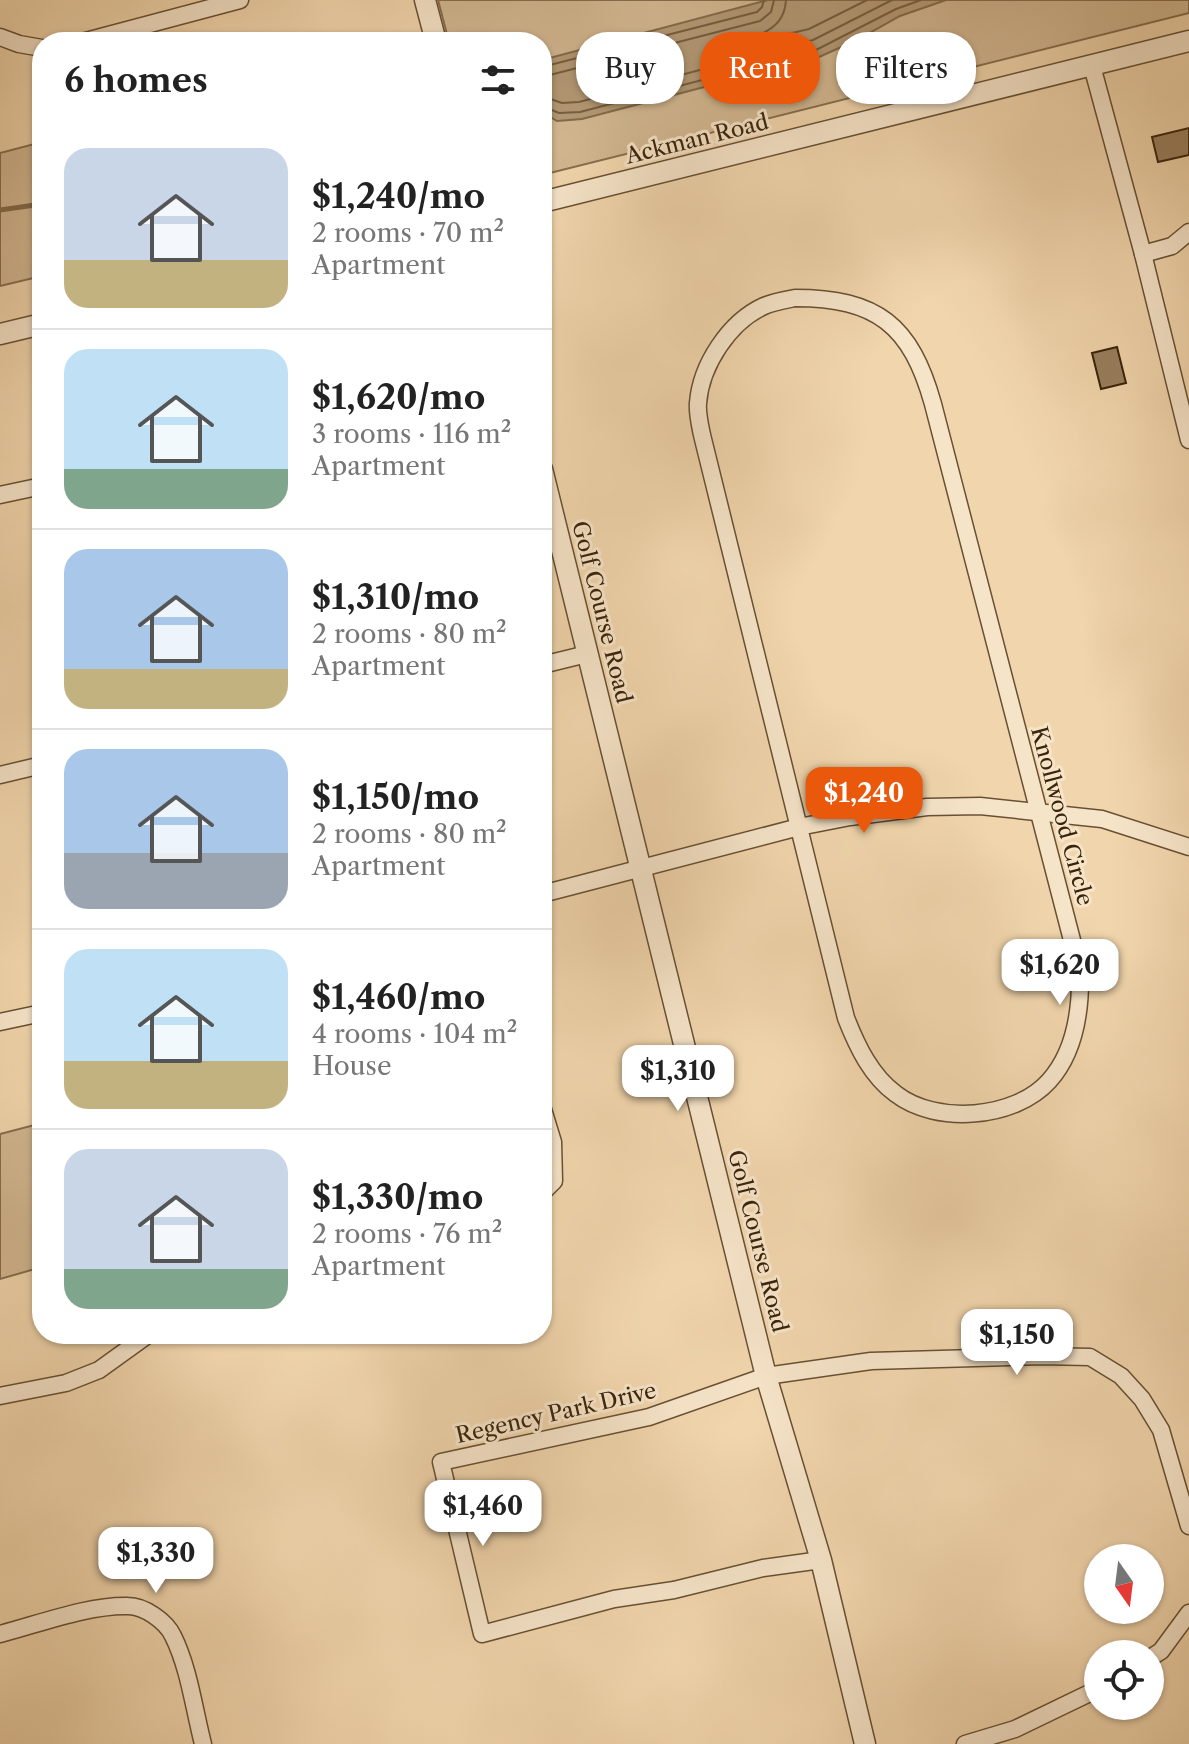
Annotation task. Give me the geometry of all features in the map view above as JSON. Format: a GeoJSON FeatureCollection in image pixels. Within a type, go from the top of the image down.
{"type":"FeatureCollection","features":[{"type":"Feature","properties":{"kind":"street"},"geometry":{"type":"LineString","coordinates":[[120,32],[240,0]]}},
{"type":"Feature","properties":{"kind":"street"},"geometry":{"type":"LineString","coordinates":[[425,0],[433,32]]}},
{"type":"Feature","properties":{"kind":"street"},"geometry":{"type":"LineString","coordinates":[[0,37],[32,46]]}},
{"type":"Feature","properties":{"kind":"street","name":"Ackman Road"},"geometry":{"type":"LineString","coordinates":[[552,200],[1189,41]]}},
{"type":"Feature","properties":{"kind":"street"},"geometry":{"type":"LineString","coordinates":[[1092,66],[1189,440]]}},
{"type":"Feature","properties":{"kind":"street"},"geometry":{"type":"LineString","coordinates":[[1143,254],[1172,246],[1189,232]]}},
{"type":"Feature","properties":{"kind":"street"},"geometry":{"type":"LineString","coordinates":[[1172,246],[1189,250]]}},
{"type":"Feature","properties":{"kind":"street","name":"Knollwood Circle"},"geometry":{"type":"LineString","coordinates":[[795,298],[837,300],[878,315],[909,343],[919,359],[1038,811],[1080,971],[1081,1004],[1065,1056],[1048,1082],[1000,1109],[973,1114],[943,1114],[918,1108],[895,1094],[876,1075],[856,1045],[846,1018],[702,435],[698,403],[711,363],[731,330],[748,315],[766,305],[795,298]]}},
{"type":"Feature","properties":{"kind":"street"},"geometry":{"type":"LineString","coordinates":[[0,334],[32,326]]}},
{"type":"Feature","properties":{"kind":"street"},"geometry":{"type":"LineString","coordinates":[[0,495],[32,488]]}},
{"type":"Feature","properties":{"kind":"street","name":"Golf Course Road"},"geometry":{"type":"LineString","coordinates":[[552,510],[766,1376],[821,1560],[865,1744]]}},
{"type":"Feature","properties":{"kind":"street"},"geometry":{"type":"LineString","coordinates":[[552,663],[587,654]]}},
{"type":"Feature","properties":{"kind":"street"},"geometry":{"type":"LineString","coordinates":[[0,775],[32,767]]}},
{"type":"Feature","properties":{"kind":"street"},"geometry":{"type":"LineString","coordinates":[[552,891],[799,827],[927,807],[980,806],[1102,819],[1189,847]]}},
{"type":"Feature","properties":{"kind":"street"},"geometry":{"type":"LineString","coordinates":[[0,1022],[32,1015]]}},
{"type":"Feature","properties":{"kind":"street"},"geometry":{"type":"LineString","coordinates":[[552,1139],[552,1183]]}},
{"type":"Feature","properties":{"kind":"street"},"geometry":{"type":"LineString","coordinates":[[0,1396],[66,1383],[99,1370],[135,1344]]}},
{"type":"Feature","properties":{"kind":"street"},"geometry":{"type":"LineString","coordinates":[[766,1376],[871,1361],[1090,1357],[1121,1376],[1142,1399],[1161,1430],[1189,1526]]}},
{"type":"Feature","properties":{"kind":"street","name":"Regency Park Drive"},"geometry":{"type":"LineString","coordinates":[[766,1376],[649,1417],[441,1462],[482,1634],[614,1599],[674,1590],[763,1568],[821,1560]]}},
{"type":"Feature","properties":{"kind":"street"},"geometry":{"type":"LineString","coordinates":[[0,1634],[102,1608],[131,1606],[156,1617],[172,1633],[182,1660],[203,1744]]}},
{"type":"Feature","properties":{"kind":"street"},"geometry":{"type":"LineString","coordinates":[[1164,1647],[1189,1613]]}},
{"type":"Feature","properties":{"kind":"street"},"geometry":{"type":"LineString","coordinates":[[965,1744],[1015,1729],[1084,1696]]}},
{"type":"Feature","properties":{"kind":"shaded area"},"geometry":{"type":"Polygon","coordinates":[[[438,0],[1189,0],[1189,13],[976,66],[976,32],[836,32],[836,101],[552,172],[552,32],[446,32],[438,0]]]}},
{"type":"Feature","properties":{"kind":"shaded area"},"geometry":{"type":"Polygon","coordinates":[[[32,145],[32,278],[0,286],[0,153],[32,145]]]}},
{"type":"Feature","properties":{"kind":"shaded area"},"geometry":{"type":"Polygon","coordinates":[[[32,1126],[32,1270],[0,1279],[0,1134],[32,1126]]]}},
{"type":"Feature","properties":{"kind":"water"},"geometry":{"type":"Polygon","coordinates":[[[768,0],[946,0],[900,16],[871,32],[836,32],[836,49],[820,57],[820,32],[700,32],[700,88],[684,92],[684,32],[647,32],[768,0]]]}},
{"type":"Feature","properties":{"kind":"water"},"geometry":{"type":"Polygon","coordinates":[[[576,51],[576,104],[639,104],[582,119],[557,121],[552,118],[552,57],[576,51]]]}},
{"type":"Feature","properties":{"kind":"building"},"geometry":{"type":"Polygon","coordinates":[[[1189,128],[1189,155],[1158,162],[1152,137],[1189,128]]]}},
{"type":"Feature","properties":{"kind":"building"},"geometry":{"type":"Polygon","coordinates":[[[1117,347],[1126,383],[1101,389],[1092,353],[1117,347]]]}},
{"type":"Feature","properties":{"kind":"waterway"},"geometry":{"type":"LineString","coordinates":[[0,210],[32,205]]}}]}
